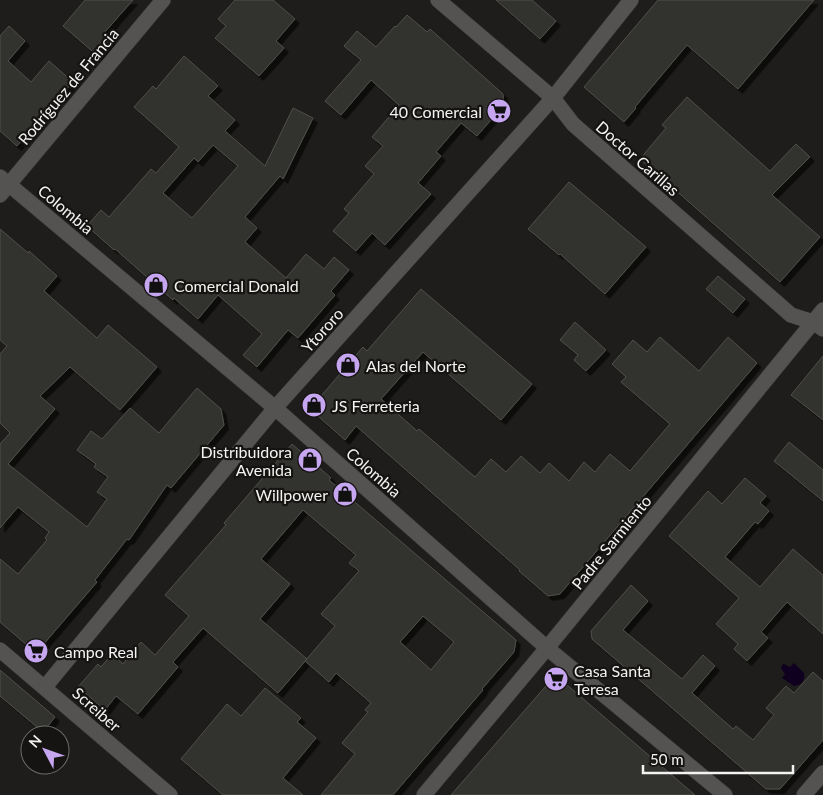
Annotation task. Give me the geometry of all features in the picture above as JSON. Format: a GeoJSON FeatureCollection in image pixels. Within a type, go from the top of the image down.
{"type":"FeatureCollection","features":[{"type":"Feature","properties":{"kind":"street","name":"Rodríguez de Francia"},"geometry":{"type":"LineString","coordinates":[[3,185],[163,0]]}},
{"type":"Feature","properties":{"kind":"street","name":"Doctor Carillas"},"geometry":{"type":"LineString","coordinates":[[438,0],[553,98],[573,124],[791,315],[820,320]]}},
{"type":"Feature","properties":{"kind":"street","name":"Ytororo"},"geometry":{"type":"LineString","coordinates":[[45,687],[275,408],[553,98],[631,0]]}},
{"type":"Feature","properties":{"kind":"street","name":"Colombia"},"geometry":{"type":"LineString","coordinates":[[3,185],[275,408],[547,648],[725,795]]}},
{"type":"Feature","properties":{"kind":"street","name":"Padre Sarmiento"},"geometry":{"type":"LineString","coordinates":[[424,795],[820,320]]}},
{"type":"Feature","properties":{"kind":"street","name":"Screiber"},"geometry":{"type":"LineString","coordinates":[[0,650],[170,795]]}},
{"type":"Feature","properties":{"kind":"street"},"geometry":{"type":"LineString","coordinates":[[804,795],[823,773]]}},
{"type":"Feature","properties":{"kind":"shaded area"},"geometry":{"type":"Polygon","coordinates":[[[794,663],[804,673],[804,676],[801,684],[794,686],[782,678],[785,674],[781,668],[784,664],[790,667],[794,663]]]}},
{"type":"Feature","properties":{"kind":"building"},"geometry":{"type":"Polygon","coordinates":[[[85,0],[133,0],[104,33],[113,42],[99,57],[63,26],[85,0]]]}},
{"type":"Feature","properties":{"kind":"building"},"geometry":{"type":"Polygon","coordinates":[[[235,0],[273,0],[295,19],[276,41],[284,48],[259,76],[215,38],[226,26],[218,19],[235,0]]]}},
{"type":"Feature","properties":{"kind":"building"},"geometry":{"type":"Polygon","coordinates":[[[496,0],[532,0],[556,21],[540,39],[496,0]]]}},
{"type":"Feature","properties":{"kind":"building"},"geometry":{"type":"Polygon","coordinates":[[[658,0],[814,0],[738,89],[687,45],[624,122],[584,87],[658,0]]]}},
{"type":"Feature","properties":{"kind":"building"},"geometry":{"type":"Polygon","coordinates":[[[407,15],[427,32],[430,29],[503,94],[504,105],[477,136],[461,123],[436,152],[441,156],[418,183],[431,194],[385,245],[372,233],[356,251],[333,231],[349,213],[344,209],[374,174],[365,166],[383,146],[372,137],[399,105],[371,80],[341,115],[325,101],[361,60],[344,46],[357,31],[376,47],[407,15]]]}},
{"type":"Feature","properties":{"kind":"building"},"geometry":{"type":"Polygon","coordinates":[[[9,26],[25,41],[8,61],[31,82],[49,61],[73,82],[17,146],[0,131],[0,36],[9,26]]]}},
{"type":"Feature","properties":{"kind":"building"},"geometry":{"type":"Polygon","coordinates":[[[184,56],[218,86],[208,96],[235,120],[225,131],[265,166],[293,108],[313,118],[283,179],[280,176],[245,217],[257,228],[245,242],[286,278],[306,254],[324,269],[334,257],[349,270],[331,291],[335,295],[298,338],[288,330],[257,367],[243,355],[262,334],[218,295],[198,319],[87,226],[101,210],[109,217],[151,169],[156,173],[179,147],[134,107],[153,86],[156,89],[184,56]],[[213,145],[198,162],[194,158],[163,193],[192,218],[238,166],[213,145]]]}},
{"type":"Feature","properties":{"kind":"building"},"geometry":{"type":"Polygon","coordinates":[[[687,97],[770,171],[796,144],[810,157],[772,195],[820,237],[780,282],[640,159],[666,128],[662,125],[687,97]]]}},
{"type":"Feature","properties":{"kind":"building"},"geometry":{"type":"Polygon","coordinates":[[[569,182],[646,247],[605,294],[560,254],[528,229],[569,182]]]}},
{"type":"Feature","properties":{"kind":"building"},"geometry":{"type":"Polygon","coordinates":[[[0,229],[57,276],[44,291],[97,338],[108,325],[157,367],[120,410],[70,367],[40,396],[55,409],[8,464],[87,527],[107,499],[97,492],[108,477],[94,467],[96,464],[77,450],[91,431],[102,439],[130,408],[159,433],[197,388],[221,409],[224,425],[171,488],[167,485],[129,540],[127,539],[95,580],[97,582],[36,653],[0,622],[0,559],[18,574],[47,540],[45,538],[49,532],[18,507],[0,528],[0,444],[10,433],[0,423],[0,354],[7,346],[0,340],[0,229]]]}},
{"type":"Feature","properties":{"kind":"building"},"geometry":{"type":"Polygon","coordinates":[[[718,276],[745,299],[733,313],[706,289],[718,276]]]}},
{"type":"Feature","properties":{"kind":"building"},"geometry":{"type":"Polygon","coordinates":[[[421,289],[532,384],[501,420],[423,352],[381,399],[417,431],[419,429],[475,477],[491,459],[506,472],[521,456],[540,473],[549,463],[569,481],[584,462],[595,472],[610,454],[630,471],[670,424],[621,382],[626,377],[612,364],[633,340],[647,352],[660,337],[699,371],[728,337],[757,363],[560,594],[548,596],[356,426],[345,440],[310,409],[363,347],[367,351],[421,289]]]}},
{"type":"Feature","properties":{"kind":"building"},"geometry":{"type":"Polygon","coordinates":[[[575,322],[606,350],[586,371],[574,360],[578,355],[560,340],[575,322]]]}},
{"type":"Feature","properties":{"kind":"building"},"geometry":{"type":"Polygon","coordinates":[[[823,356],[823,420],[791,395],[823,356]]]}},
{"type":"Feature","properties":{"kind":"building"},"geometry":{"type":"Polygon","coordinates":[[[789,442],[823,470],[823,501],[774,461],[789,442]]]}},
{"type":"Feature","properties":{"kind":"building"},"geometry":{"type":"Polygon","coordinates":[[[292,444],[331,478],[329,480],[516,640],[514,652],[393,795],[321,795],[355,754],[342,743],[368,712],[365,710],[371,703],[336,673],[329,682],[305,661],[278,693],[203,628],[173,662],[178,667],[138,714],[116,696],[105,710],[78,687],[98,664],[101,667],[112,654],[123,664],[141,642],[155,655],[189,616],[165,595],[226,525],[224,523],[292,444]],[[303,510],[261,559],[290,584],[260,619],[307,659],[335,626],[321,614],[359,571],[349,563],[356,555],[303,510]],[[423,616],[400,642],[431,670],[454,642],[423,616]]]}},
{"type":"Feature","properties":{"kind":"building"},"geometry":{"type":"Polygon","coordinates":[[[745,478],[766,496],[760,503],[769,511],[758,524],[755,522],[725,557],[760,587],[793,549],[823,575],[823,634],[787,602],[761,632],[768,638],[747,661],[734,649],[738,644],[716,624],[739,598],[669,536],[708,491],[722,504],[745,478]]]}},
{"type":"Feature","properties":{"kind":"building"},"geometry":{"type":"Polygon","coordinates":[[[631,585],[648,601],[623,630],[682,679],[703,655],[715,666],[692,693],[733,729],[736,726],[753,740],[774,715],[766,708],[786,686],[794,693],[813,672],[823,681],[823,740],[780,789],[766,789],[592,639],[591,631],[631,585]]]}},
{"type":"Feature","properties":{"kind":"building"},"geometry":{"type":"Polygon","coordinates":[[[0,670],[55,717],[49,725],[35,725],[0,696],[0,670]]]}},
{"type":"Feature","properties":{"kind":"building"},"geometry":{"type":"Polygon","coordinates":[[[552,679],[560,679],[695,795],[451,795],[552,679]]]}},
{"type":"Feature","properties":{"kind":"building"},"geometry":{"type":"Polygon","coordinates":[[[265,688],[301,718],[297,722],[316,738],[283,778],[303,795],[223,795],[181,759],[227,704],[241,716],[265,688]]]}},
{"type":"Feature","properties":{"kind":"place","name":"40 Comercial"},"geometry":{"type":"Point","coordinates":[499,111]}},
{"type":"Feature","properties":{"kind":"place","name":"Comercial Donald"},"geometry":{"type":"Point","coordinates":[156,285]}},
{"type":"Feature","properties":{"kind":"place","name":"Alas del Norte"},"geometry":{"type":"Point","coordinates":[348,365]}},
{"type":"Feature","properties":{"kind":"place","name":"JS Ferreteria"},"geometry":{"type":"Point","coordinates":[314,405]}},
{"type":"Feature","properties":{"kind":"place","name":"Distribuidora Avenida"},"geometry":{"type":"Point","coordinates":[310,460]}},
{"type":"Feature","properties":{"kind":"place","name":"Willpower"},"geometry":{"type":"Point","coordinates":[345,494]}},
{"type":"Feature","properties":{"kind":"place","name":"Campo Real"},"geometry":{"type":"Point","coordinates":[36,651]}},
{"type":"Feature","properties":{"kind":"place","name":"Casa Santa Teresa"},"geometry":{"type":"Point","coordinates":[556,679]}}]}
